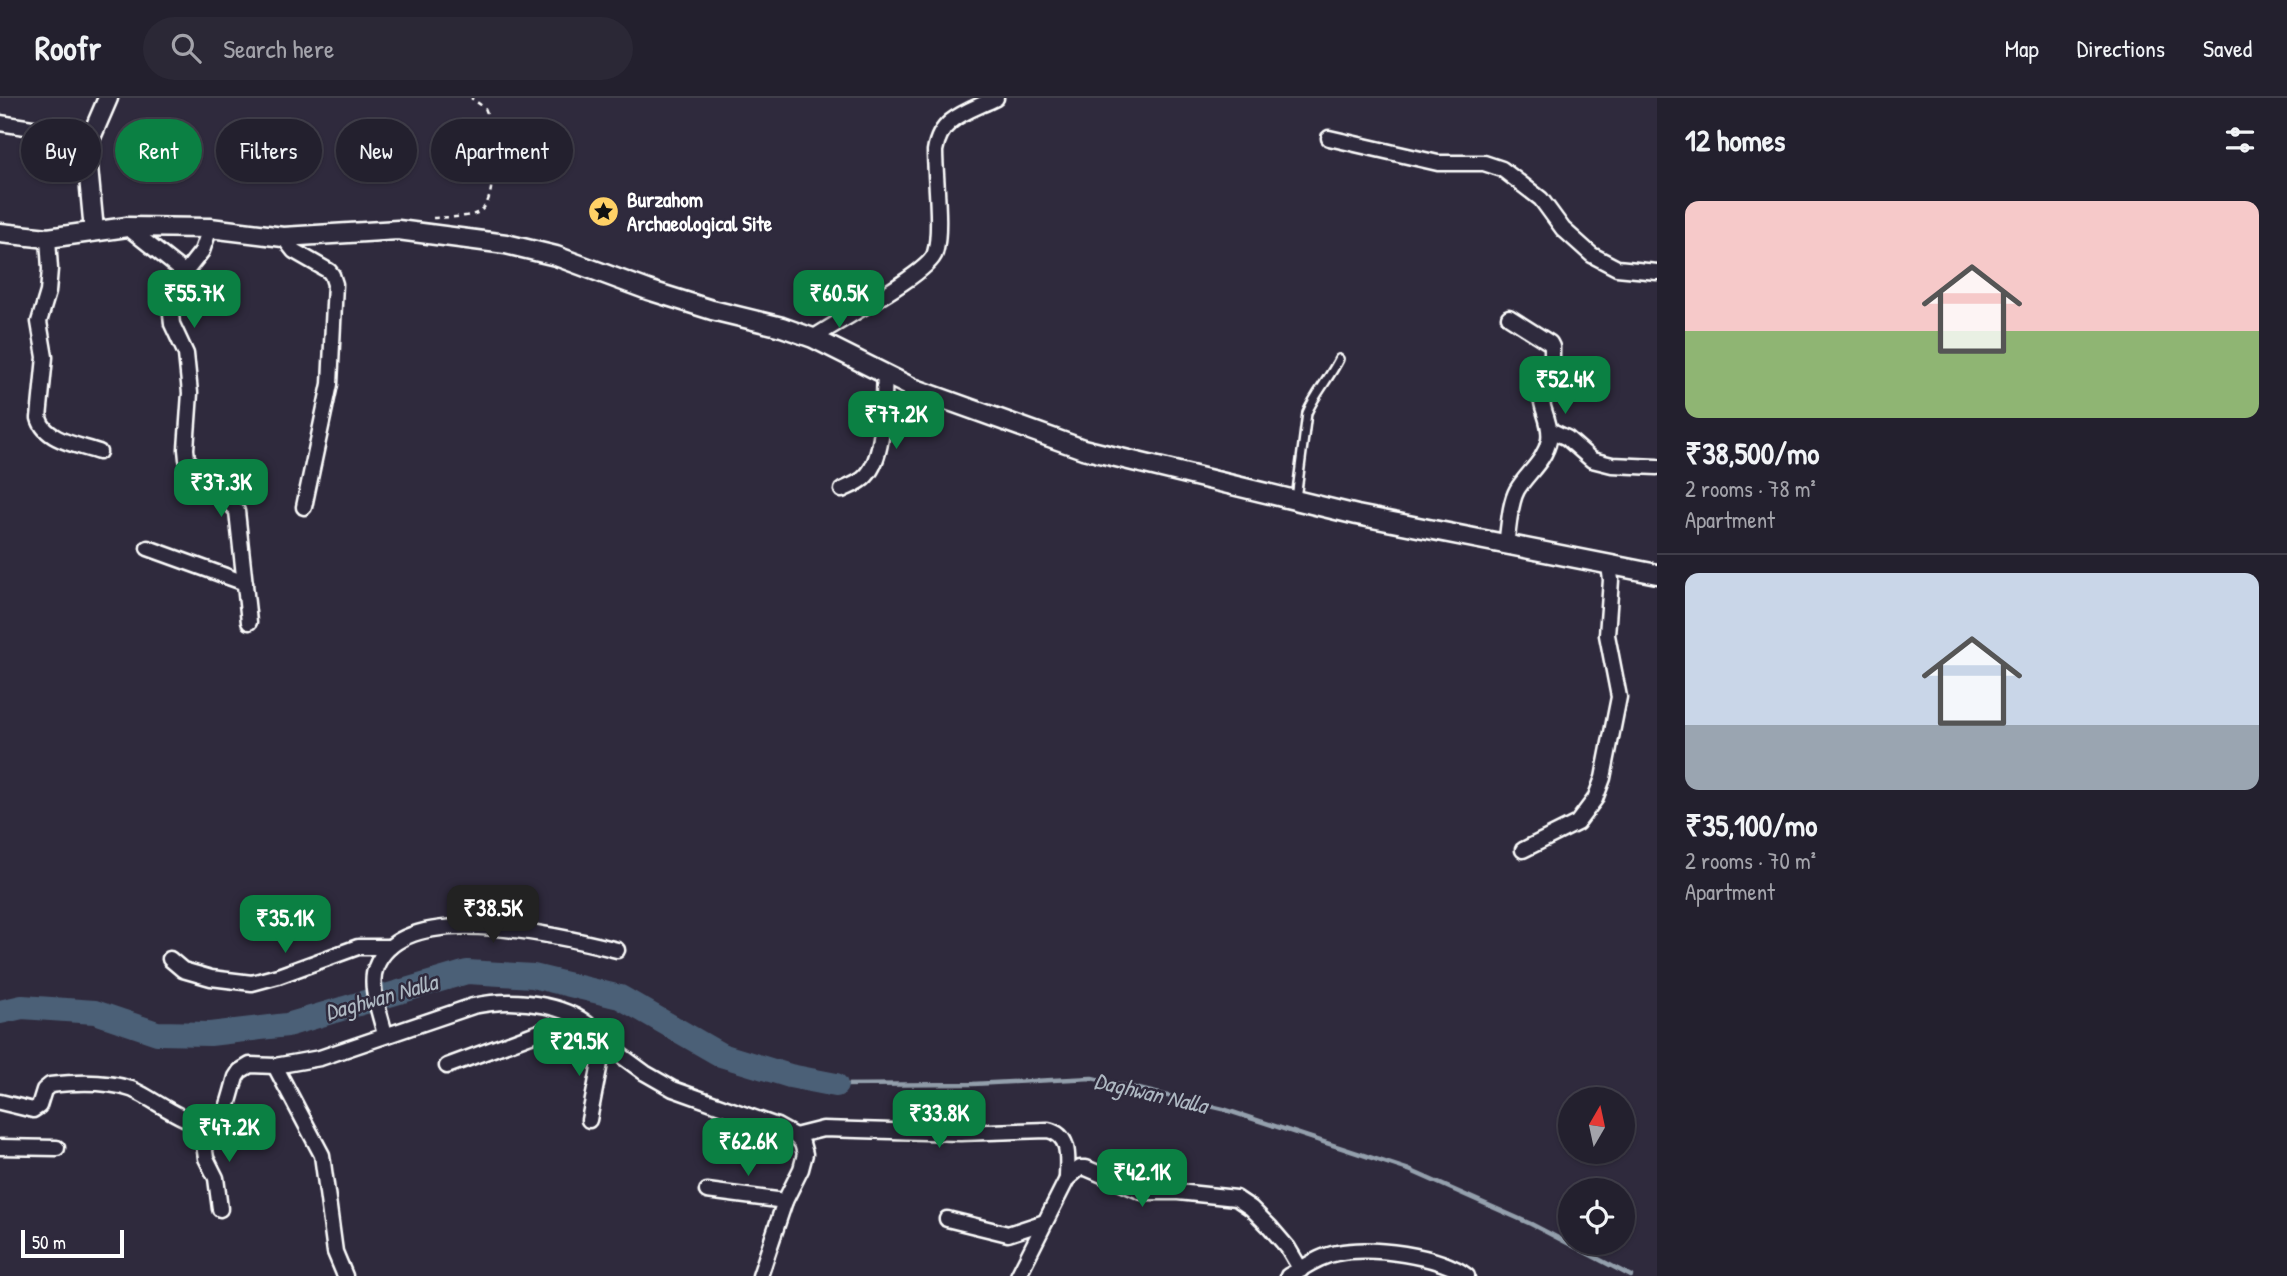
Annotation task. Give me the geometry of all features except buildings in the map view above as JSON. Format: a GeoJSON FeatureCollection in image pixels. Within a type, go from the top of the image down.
{"type":"FeatureCollection","features":[{"type":"Feature","properties":{"kind":"street"},"geometry":{"type":"LineString","coordinates":[[99,119],[108,98]]}},
{"type":"Feature","properties":{"kind":"street"},"geometry":{"type":"LineString","coordinates":[[813,338],[909,279],[930,263],[935,254],[937,236],[934,150],[937,137],[943,126],[996,98]]}},
{"type":"Feature","properties":{"kind":"street"},"geometry":{"type":"LineString","coordinates":[[0,123],[21,126]]}},
{"type":"Feature","properties":{"kind":"street"},"geometry":{"type":"LineString","coordinates":[[1329,138],[1430,161],[1484,163],[1502,169],[1541,199],[1563,229],[1592,255],[1617,268],[1657,272]]}},
{"type":"Feature","properties":{"kind":"street"},"geometry":{"type":"LineString","coordinates":[[88,182],[94,231]]}},
{"type":"Feature","properties":{"kind":"street"},"geometry":{"type":"LineString","coordinates":[[127,227],[185,273]]}},
{"type":"Feature","properties":{"kind":"street"},"geometry":{"type":"LineString","coordinates":[[0,233],[48,238],[127,227],[210,228],[283,237],[398,230],[506,244],[555,256],[649,290],[813,338],[913,388],[1060,442],[1357,515],[1657,574]]}},
{"type":"Feature","properties":{"kind":"street"},"geometry":{"type":"LineString","coordinates":[[210,228],[202,251],[174,292],[171,314],[172,324],[186,354],[190,393],[187,458],[237,511],[249,622]]}},
{"type":"Feature","properties":{"kind":"street"},"geometry":{"type":"LineString","coordinates":[[283,237],[293,251],[329,271],[335,284],[330,384],[304,507]]}},
{"type":"Feature","properties":{"kind":"street"},"geometry":{"type":"LineString","coordinates":[[48,238],[48,292],[39,322],[45,349],[39,418],[41,425],[50,434],[99,452]]}},
{"type":"Feature","properties":{"kind":"street"},"geometry":{"type":"LineString","coordinates":[[1506,544],[1517,491],[1543,456],[1549,442],[1550,430],[1541,392],[1552,358],[1550,343],[1509,317]]}},
{"type":"Feature","properties":{"kind":"street"},"geometry":{"type":"LineString","coordinates":[[842,490],[867,476],[875,462],[880,443],[884,374]]}},
{"type":"Feature","properties":{"kind":"street"},"geometry":{"type":"LineString","coordinates":[[1550,430],[1567,438],[1592,460],[1612,465],[1657,467]]}},
{"type":"Feature","properties":{"kind":"street"},"geometry":{"type":"LineString","coordinates":[[148,548],[245,583]]}},
{"type":"Feature","properties":{"kind":"street"},"geometry":{"type":"LineString","coordinates":[[1523,850],[1577,823],[1595,799],[1603,778],[1619,697],[1607,635],[1611,580],[1609,566]]}},
{"type":"Feature","properties":{"kind":"street"},"geometry":{"type":"LineString","coordinates":[[385,1035],[374,984],[376,967],[381,957],[399,940],[443,928],[505,928],[564,936],[617,950]]}},
{"type":"Feature","properties":{"kind":"street"},"geometry":{"type":"LineString","coordinates":[[170,959],[183,970],[211,978],[252,983],[358,947],[390,947]]}},
{"type":"Feature","properties":{"kind":"street"},"geometry":{"type":"LineString","coordinates":[[0,1102],[33,1110],[39,1106],[44,1090],[50,1085],[111,1085],[137,1091],[201,1124],[220,1121],[240,1071],[250,1065],[275,1066],[320,1058],[473,1006],[492,1002],[523,1002],[550,1007],[582,1021],[600,1035],[604,1043],[589,1120]]}},
{"type":"Feature","properties":{"kind":"street"},"geometry":{"type":"LineString","coordinates":[[447,1066],[539,1032],[579,1033],[594,1037],[673,1089],[777,1126],[795,1136],[802,1143],[805,1154],[801,1169],[785,1201],[760,1276]]}},
{"type":"Feature","properties":{"kind":"street"},"geometry":{"type":"LineString","coordinates":[[275,1066],[322,1155],[335,1252],[345,1276]]}},
{"type":"Feature","properties":{"kind":"street"},"geometry":{"type":"LineString","coordinates":[[201,1124],[206,1158],[216,1178],[220,1209]]}},
{"type":"Feature","properties":{"kind":"street"},"geometry":{"type":"LineString","coordinates":[[795,1136],[823,1129],[960,1133],[1048,1130],[1061,1135],[1066,1142],[1067,1179]]}},
{"type":"Feature","properties":{"kind":"street"},"geometry":{"type":"LineString","coordinates":[[0,1147],[57,1148]]}},
{"type":"Feature","properties":{"kind":"street"},"geometry":{"type":"LineString","coordinates":[[1018,1276],[1067,1179],[1080,1168],[1086,1168],[1142,1192],[1178,1192],[1236,1198],[1251,1208],[1288,1248],[1294,1273],[1321,1257],[1337,1252],[1361,1252],[1425,1258],[1455,1267],[1467,1276]]}},
{"type":"Feature","properties":{"kind":"street"},"geometry":{"type":"LineString","coordinates":[[707,1191],[785,1201]]}},
{"type":"Feature","properties":{"kind":"street"},"geometry":{"type":"LineString","coordinates":[[947,1219],[1008,1234],[1045,1222]]}},
{"type":"Feature","properties":{"kind":"lane"},"geometry":{"type":"LineString","coordinates":[[1296,500],[1307,413],[1311,403],[1332,375],[1339,359]]}},
{"type":"Feature","properties":{"kind":"path"},"geometry":{"type":"LineString","coordinates":[[422,219],[477,213],[488,201],[492,180],[489,118],[485,108],[471,98]]}},
{"type":"Feature","properties":{"kind":"waterway","name":"Daghwan Nalla"},"geometry":{"type":"LineString","coordinates":[[0,1012],[22,1007],[95,1012],[157,1033],[210,1034],[287,1025],[467,972],[533,976],[620,997],[721,1055],[790,1076],[836,1085]]}},
{"type":"Feature","properties":{"kind":"waterway","name":"Daghwan Nalla"},"geometry":{"type":"LineString","coordinates":[[836,1085],[973,1084],[1092,1078],[1223,1109],[1409,1170],[1531,1224],[1631,1276]]}},
{"type":"Feature","properties":{"kind":"place","name":"Burzahom Archaeological Site"},"geometry":{"type":"Point","coordinates":[604,212]}}]}
